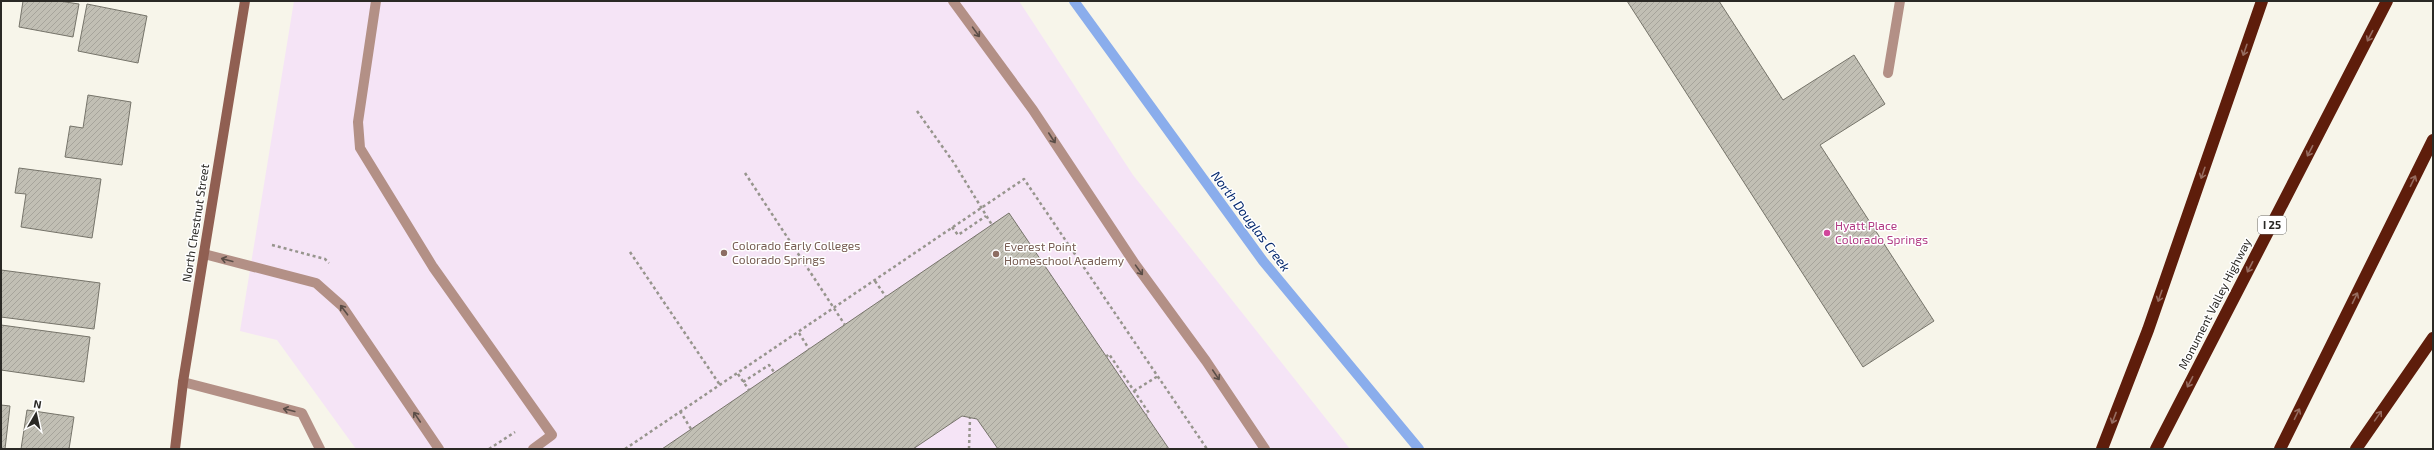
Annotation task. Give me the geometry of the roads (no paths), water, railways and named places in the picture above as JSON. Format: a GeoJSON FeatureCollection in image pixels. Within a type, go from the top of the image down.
{"type":"FeatureCollection","features":[{"type":"Feature","properties":{"kind":"highway"},"geometry":{"type":"LineString","coordinates":[[2102,449],[2158,301],[2262,1]]}},
{"type":"Feature","properties":{"kind":"highway","name":"Monument Valley Highway"},"geometry":{"type":"LineString","coordinates":[[2156,449],[2388,1]]}},
{"type":"Feature","properties":{"kind":"highway"},"geometry":{"type":"LineString","coordinates":[[2280,449],[2433,140]]}},
{"type":"Feature","properties":{"kind":"highway"},"geometry":{"type":"LineString","coordinates":[[2356,449],[2433,338]]}},
{"type":"Feature","properties":{"kind":"main road","name":"North Chestnut Street"},"geometry":{"type":"LineString","coordinates":[[175,449],[183,382],[245,1]]}},
{"type":"Feature","properties":{"kind":"lane"},"geometry":{"type":"LineString","coordinates":[[376,1],[358,122],[360,148],[433,267],[552,435],[533,449]]}},
{"type":"Feature","properties":{"kind":"lane"},"geometry":{"type":"LineString","coordinates":[[953,1],[1033,110],[1136,264],[1206,361],[1265,449]]}},
{"type":"Feature","properties":{"kind":"lane"},"geometry":{"type":"LineString","coordinates":[[1888,73],[1900,1]]}},
{"type":"Feature","properties":{"kind":"lane"},"geometry":{"type":"LineString","coordinates":[[204,254],[316,283],[342,306],[439,449]]}},
{"type":"Feature","properties":{"kind":"lane"},"geometry":{"type":"LineString","coordinates":[[183,382],[302,413],[320,449]]}},
{"type":"Feature","properties":{"kind":"waterway","name":"North Douglas Creek"},"geometry":{"type":"LineString","coordinates":[[1074,1],[1263,261],[1419,449]]}},
{"type":"Feature","properties":{"kind":"place","name":"Hyatt Place Colorado Springs"},"geometry":{"type":"Point","coordinates":[1827,233]}},
{"type":"Feature","properties":{"kind":"place","name":"Colorado Early Colleges Colorado Springs"},"geometry":{"type":"Point","coordinates":[724,253]}},
{"type":"Feature","properties":{"kind":"place","name":"Everest Point Homeschool Academy"},"geometry":{"type":"Point","coordinates":[996,254]}}]}
